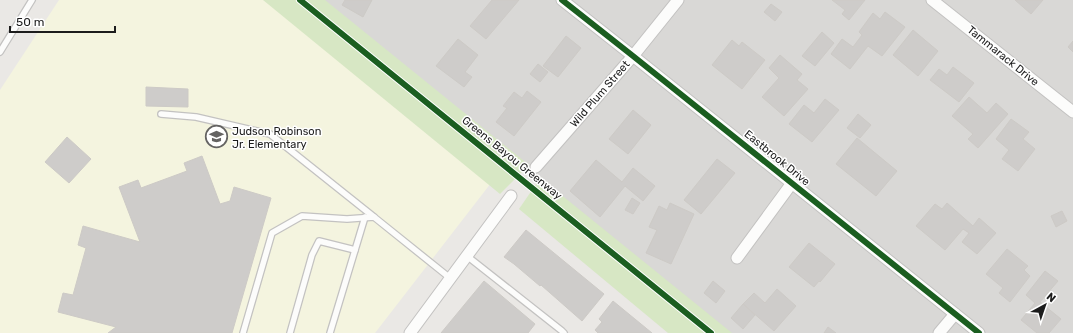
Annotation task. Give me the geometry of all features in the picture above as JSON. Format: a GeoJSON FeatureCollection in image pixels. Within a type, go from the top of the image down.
{"type":"FeatureCollection","features":[{"type":"Feature","properties":{"kind":"street","name":"Eastbrook Drive"},"geometry":{"type":"LineString","coordinates":[[562,0],[979,333]]}},
{"type":"Feature","properties":{"kind":"street","name":"Wild Plum Street"},"geometry":{"type":"LineString","coordinates":[[536,167],[633,56],[678,0]]}},
{"type":"Feature","properties":{"kind":"street","name":"Tammarack Drive"},"geometry":{"type":"LineString","coordinates":[[932,0],[1073,112]]}},
{"type":"Feature","properties":{"kind":"street","name":"Eastbrook Drive"},"geometry":{"type":"LineString","coordinates":[[737,258],[792,183]]}},
{"type":"Feature","properties":{"kind":"street"},"geometry":{"type":"LineString","coordinates":[[410,333],[511,196]]}},
{"type":"Feature","properties":{"kind":"street"},"geometry":{"type":"LineString","coordinates":[[939,333],[955,314]]}},
{"type":"Feature","properties":{"kind":"lane"},"geometry":{"type":"LineString","coordinates":[[1,49],[32,0]]}},
{"type":"Feature","properties":{"kind":"lane"},"geometry":{"type":"LineString","coordinates":[[161,114],[196,117],[270,134],[450,278]]}},
{"type":"Feature","properties":{"kind":"lane"},"geometry":{"type":"LineString","coordinates":[[243,333],[272,233],[302,216],[347,219],[374,217]]}},
{"type":"Feature","properties":{"kind":"lane"},"geometry":{"type":"LineString","coordinates":[[330,333],[365,217]]}},
{"type":"Feature","properties":{"kind":"lane"},"geometry":{"type":"LineString","coordinates":[[290,333],[312,255],[319,241],[355,250]]}},
{"type":"Feature","properties":{"kind":"lane"},"geometry":{"type":"LineString","coordinates":[[467,256],[564,333]]}},
{"type":"Feature","properties":{"kind":"shaded area","name":"Judson Robinson Jr. Elementary"},"geometry":{"type":"Polygon","coordinates":[[[59,0],[264,0],[491,183],[375,333],[0,333],[0,90],[59,0]]]}},
{"type":"Feature","properties":{"kind":"shaded area"},"geometry":{"type":"Polygon","coordinates":[[[321,0],[1073,0],[1073,333],[729,333],[321,0]]]}},
{"type":"Feature","properties":{"kind":"green space"},"geometry":{"type":"Polygon","coordinates":[[[263,0],[325,0],[529,165],[500,194],[263,0]]]}},
{"type":"Feature","properties":{"kind":"green space"},"geometry":{"type":"Polygon","coordinates":[[[541,177],[732,333],[668,333],[519,209],[541,177]]]}},
{"type":"Feature","properties":{"kind":"building"},"geometry":{"type":"Polygon","coordinates":[[[345,0],[372,0],[363,17],[342,5],[345,0]]]}},
{"type":"Feature","properties":{"kind":"building"},"geometry":{"type":"Polygon","coordinates":[[[492,0],[519,0],[486,39],[470,26],[492,0]]]}},
{"type":"Feature","properties":{"kind":"building"},"geometry":{"type":"Polygon","coordinates":[[[832,0],[865,0],[849,20],[842,14],[845,10],[832,0]]]}},
{"type":"Feature","properties":{"kind":"building"},"geometry":{"type":"Polygon","coordinates":[[[1015,0],[1043,0],[1031,14],[1015,0]]]}},
{"type":"Feature","properties":{"kind":"building"},"geometry":{"type":"Polygon","coordinates":[[[771,4],[782,12],[775,21],[764,12],[771,4]]]}},
{"type":"Feature","properties":{"kind":"building"},"geometry":{"type":"Polygon","coordinates":[[[885,12],[905,27],[882,56],[868,46],[850,69],[831,54],[842,39],[853,47],[862,35],[859,32],[873,13],[880,19],[885,12]]]}},
{"type":"Feature","properties":{"kind":"building"},"geometry":{"type":"Polygon","coordinates":[[[913,30],[938,51],[918,76],[893,55],[913,30]]]}},
{"type":"Feature","properties":{"kind":"building"},"geometry":{"type":"Polygon","coordinates":[[[822,32],[834,43],[815,66],[802,56],[822,32]]]}},
{"type":"Feature","properties":{"kind":"building"},"geometry":{"type":"Polygon","coordinates":[[[566,36],[581,48],[558,77],[543,66],[566,36]]]}},
{"type":"Feature","properties":{"kind":"building"},"geometry":{"type":"Polygon","coordinates":[[[458,39],[478,55],[465,72],[472,77],[464,87],[436,66],[458,39]]]}},
{"type":"Feature","properties":{"kind":"building"},"geometry":{"type":"Polygon","coordinates":[[[732,40],[739,46],[742,42],[765,60],[742,89],[712,65],[732,40]]]}},
{"type":"Feature","properties":{"kind":"building"},"geometry":{"type":"Polygon","coordinates":[[[1073,41],[1073,52],[1068,47],[1073,41]]]}},
{"type":"Feature","properties":{"kind":"building"},"geometry":{"type":"Polygon","coordinates":[[[780,55],[802,74],[797,80],[808,89],[784,116],[762,97],[779,78],[769,68],[780,55]]]}},
{"type":"Feature","properties":{"kind":"building"},"geometry":{"type":"Polygon","coordinates":[[[538,64],[548,72],[540,82],[530,74],[538,64]]]}},
{"type":"Feature","properties":{"kind":"building"},"geometry":{"type":"Polygon","coordinates":[[[953,67],[974,83],[959,102],[930,80],[939,69],[947,75],[953,67]]]}},
{"type":"Feature","properties":{"kind":"building"},"geometry":{"type":"Polygon","coordinates":[[[146,87],[188,89],[188,107],[146,106],[146,87]]]}},
{"type":"Feature","properties":{"kind":"building"},"geometry":{"type":"Polygon","coordinates":[[[527,91],[541,102],[514,136],[496,122],[507,108],[503,106],[514,92],[522,98],[527,91]]]}},
{"type":"Feature","properties":{"kind":"building"},"geometry":{"type":"Polygon","coordinates":[[[969,97],[987,113],[996,103],[1008,114],[978,148],[968,139],[973,134],[952,116],[969,97]]]}},
{"type":"Feature","properties":{"kind":"building"},"geometry":{"type":"Polygon","coordinates":[[[825,99],[839,110],[812,142],[789,124],[804,105],[814,113],[825,99]]]}},
{"type":"Feature","properties":{"kind":"building"},"geometry":{"type":"Polygon","coordinates":[[[633,110],[651,125],[628,154],[609,139],[633,110]]]}},
{"type":"Feature","properties":{"kind":"building"},"geometry":{"type":"Polygon","coordinates":[[[858,114],[871,125],[860,138],[847,128],[858,114]]]}},
{"type":"Feature","properties":{"kind":"building"},"geometry":{"type":"Polygon","coordinates":[[[1011,119],[1029,132],[1023,139],[1035,149],[1018,171],[1002,159],[1009,150],[996,139],[1011,119]]]}},
{"type":"Feature","properties":{"kind":"building"},"geometry":{"type":"Polygon","coordinates":[[[67,137],[91,159],[69,183],[45,162],[67,137]]]}},
{"type":"Feature","properties":{"kind":"building"},"geometry":{"type":"Polygon","coordinates":[[[857,138],[897,171],[876,196],[836,164],[857,138]]]}},
{"type":"Feature","properties":{"kind":"building"},"geometry":{"type":"Polygon","coordinates":[[[202,156],[220,204],[230,201],[234,187],[271,198],[232,333],[108,333],[116,327],[58,312],[63,293],[73,295],[86,248],[78,245],[83,226],[140,242],[119,187],[138,180],[141,188],[187,171],[184,163],[202,156]]]}},
{"type":"Feature","properties":{"kind":"building"},"geometry":{"type":"Polygon","coordinates":[[[717,159],[735,173],[701,214],[684,200],[717,159]]]}},
{"type":"Feature","properties":{"kind":"building"},"geometry":{"type":"Polygon","coordinates":[[[596,160],[622,182],[633,168],[655,186],[643,201],[625,186],[600,217],[570,191],[596,160]]]}},
{"type":"Feature","properties":{"kind":"building"},"geometry":{"type":"Polygon","coordinates":[[[632,198],[640,203],[633,214],[625,210],[632,198]]]}},
{"type":"Feature","properties":{"kind":"building"},"geometry":{"type":"Polygon","coordinates":[[[670,203],[694,214],[671,264],[646,253],[657,230],[649,227],[659,206],[667,210],[670,203]]]}},
{"type":"Feature","properties":{"kind":"building"},"geometry":{"type":"Polygon","coordinates":[[[947,203],[973,226],[979,218],[996,233],[977,254],[962,242],[969,233],[963,229],[945,250],[916,226],[935,204],[942,209],[947,203]]]}},
{"type":"Feature","properties":{"kind":"building"},"geometry":{"type":"Polygon","coordinates":[[[1062,211],[1067,221],[1056,227],[1051,216],[1062,211]]]}},
{"type":"Feature","properties":{"kind":"building"},"geometry":{"type":"Polygon","coordinates":[[[526,230],[604,294],[582,321],[541,285],[540,286],[504,257],[526,230]]]}},
{"type":"Feature","properties":{"kind":"building"},"geometry":{"type":"Polygon","coordinates":[[[809,243],[835,264],[814,287],[789,267],[809,243]]]}},
{"type":"Feature","properties":{"kind":"building"},"geometry":{"type":"Polygon","coordinates":[[[1007,249],[1028,266],[1024,270],[1030,276],[1010,302],[999,293],[1003,288],[986,274],[1007,249]]]}},
{"type":"Feature","properties":{"kind":"building"},"geometry":{"type":"Polygon","coordinates":[[[1045,271],[1058,281],[1040,302],[1061,319],[1049,333],[1037,333],[1021,320],[1035,303],[1026,295],[1045,271]]]}},
{"type":"Feature","properties":{"kind":"building"},"geometry":{"type":"Polygon","coordinates":[[[484,281],[535,324],[528,333],[441,333],[484,281]]]}},
{"type":"Feature","properties":{"kind":"building"},"geometry":{"type":"Polygon","coordinates":[[[713,281],[725,291],[716,303],[704,293],[713,281]]]}},
{"type":"Feature","properties":{"kind":"building"},"geometry":{"type":"Polygon","coordinates":[[[777,289],[796,306],[774,331],[743,304],[754,293],[765,303],[777,289]]]}},
{"type":"Feature","properties":{"kind":"building"},"geometry":{"type":"Polygon","coordinates":[[[613,301],[652,333],[598,333],[595,330],[602,322],[599,319],[613,301]]]}},
{"type":"Feature","properties":{"kind":"building"},"geometry":{"type":"Polygon","coordinates":[[[743,304],[755,315],[743,329],[731,318],[743,304]]]}},
{"type":"Feature","properties":{"kind":"building"},"geometry":{"type":"Polygon","coordinates":[[[828,327],[836,333],[824,333],[828,327]]]}},
{"type":"Feature","properties":{"kind":"cycle path","name":"Greens Bayou Greenway"},"geometry":{"type":"LineString","coordinates":[[300,0],[711,333]]}},
{"type":"Feature","properties":{"kind":"cycle path"},"geometry":{"type":"LineString","coordinates":[[562,0],[979,333]]}},
{"type":"Feature","properties":{"kind":"place","name":"Judson Robinson Jr. Elementary"},"geometry":{"type":"Point","coordinates":[217,137]}}]}
